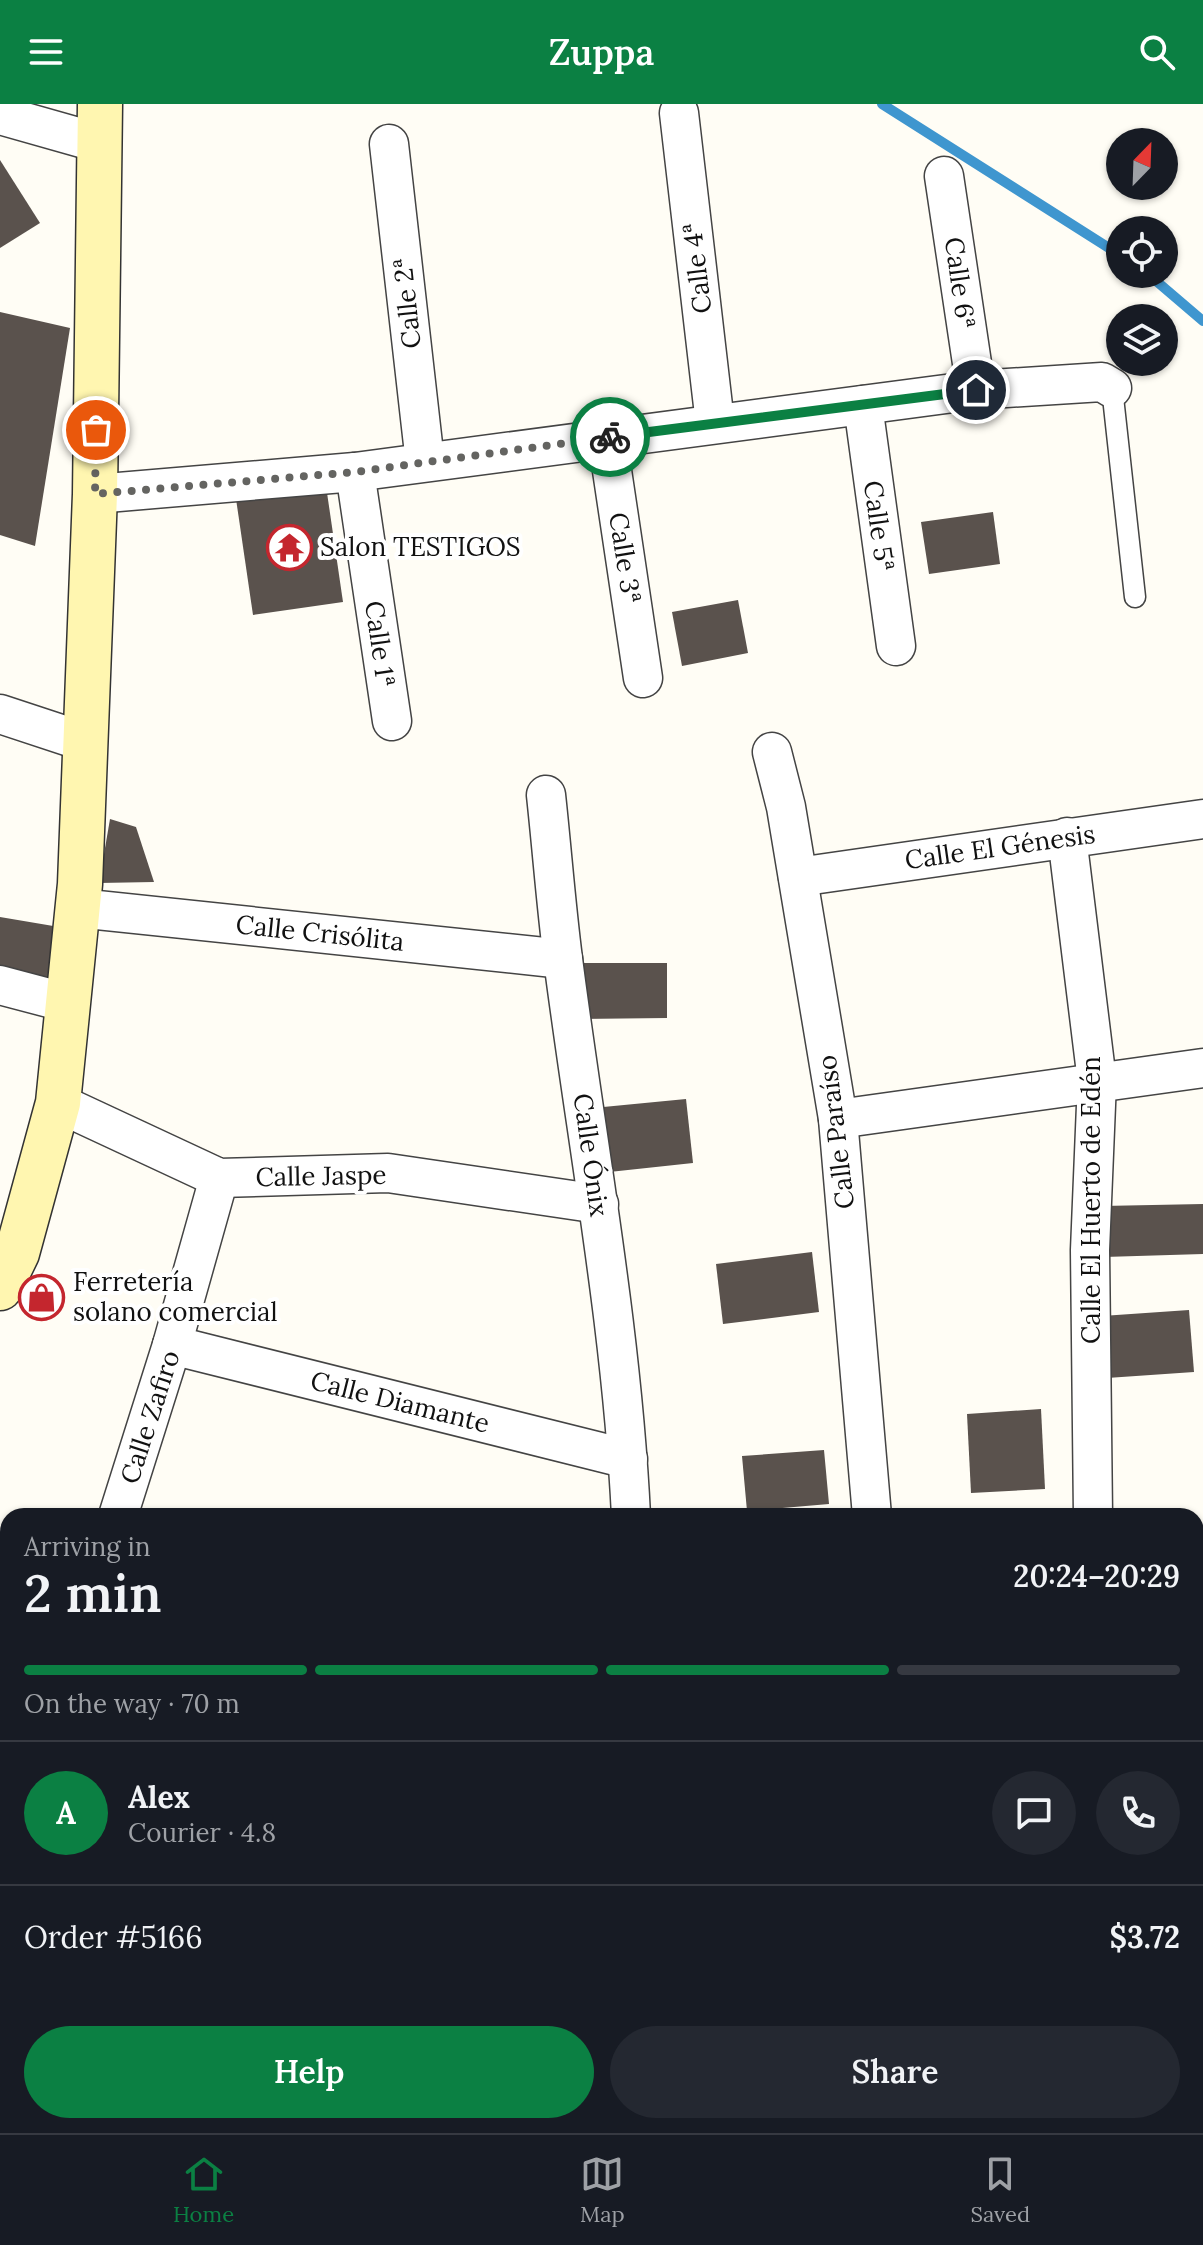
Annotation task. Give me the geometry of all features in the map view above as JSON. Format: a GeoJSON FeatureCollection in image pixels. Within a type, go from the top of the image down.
{"type":"FeatureCollection","features":[{"type":"Feature","properties":{"kind":"main road"},"geometry":{"type":"LineString","coordinates":[[0,1288],[17,1253],[58,1103],[78,908],[95,494],[100,124]]}},
{"type":"Feature","properties":{"kind":"street","name":"Calle 4ª"},"geometry":{"type":"LineString","coordinates":[[679,113],[715,423]]}},
{"type":"Feature","properties":{"kind":"street"},"geometry":{"type":"LineString","coordinates":[[0,115],[100,124]]}},
{"type":"Feature","properties":{"kind":"street","name":"Calle 2ª"},"geometry":{"type":"LineString","coordinates":[[389,144],[425,462]]}},
{"type":"Feature","properties":{"kind":"street","name":"Calle 6ª"},"geometry":{"type":"LineString","coordinates":[[944,176],[976,390]]}},
{"type":"Feature","properties":{"kind":"street"},"geometry":{"type":"LineString","coordinates":[[95,494],[355,472],[976,390],[1102,382],[1112,388]]}},
{"type":"Feature","properties":{"kind":"street","name":"Calle 5ª"},"geometry":{"type":"LineString","coordinates":[[863,405],[896,646]]}},
{"type":"Feature","properties":{"kind":"street","name":"Calle 3ª"},"geometry":{"type":"LineString","coordinates":[[607,437],[643,678]]}},
{"type":"Feature","properties":{"kind":"street","name":"Calle 1ª"},"geometry":{"type":"LineString","coordinates":[[355,472],[392,721]]}},
{"type":"Feature","properties":{"kind":"street"},"geometry":{"type":"LineString","coordinates":[[0,714],[85,742]]}},
{"type":"Feature","properties":{"kind":"street","name":"Calle Paraíso"},"geometry":{"type":"LineString","coordinates":[[772,752],[786,807],[838,1119],[871,1508]]}},
{"type":"Feature","properties":{"kind":"street","name":"Calle Ónix"},"geometry":{"type":"LineString","coordinates":[[546,795],[563,959],[599,1204],[628,1459],[631,1508]]}},
{"type":"Feature","properties":{"kind":"street","name":"Calle El Génesis"},"geometry":{"type":"LineString","coordinates":[[798,877],[1203,819]]}},
{"type":"Feature","properties":{"kind":"street","name":"Calle El Huerto de Edén"},"geometry":{"type":"LineString","coordinates":[[1067,837],[1097,1081],[1090,1250],[1093,1508]]}},
{"type":"Feature","properties":{"kind":"street","name":"Calle Crisólita"},"geometry":{"type":"LineString","coordinates":[[78,908],[563,959]]}},
{"type":"Feature","properties":{"kind":"street"},"geometry":{"type":"LineString","coordinates":[[0,985],[68,1003]]}},
{"type":"Feature","properties":{"kind":"street"},"geometry":{"type":"LineString","coordinates":[[838,1119],[1203,1068]]}},
{"type":"Feature","properties":{"kind":"street","name":"Calle Jaspe"},"geometry":{"type":"LineString","coordinates":[[58,1103],[219,1178],[388,1173],[599,1204]]}},
{"type":"Feature","properties":{"kind":"street","name":"Calle Zafiro"},"geometry":{"type":"LineString","coordinates":[[121,1508],[172,1345],[219,1178]]}},
{"type":"Feature","properties":{"kind":"street","name":"Calle Diamante"},"geometry":{"type":"LineString","coordinates":[[172,1345],[628,1459]]}},
{"type":"Feature","properties":{"kind":"lane"},"geometry":{"type":"LineString","coordinates":[[1112,388],[1135,597]]}},
{"type":"Feature","properties":{"kind":"building"},"geometry":{"type":"Polygon","coordinates":[[[0,160],[40,223],[0,248],[0,160]]]}},
{"type":"Feature","properties":{"kind":"building"},"geometry":{"type":"Polygon","coordinates":[[[0,312],[70,328],[35,546],[0,535],[0,312]]]}},
{"type":"Feature","properties":{"kind":"building","name":"Salon TESTIGOS"},"geometry":{"type":"Polygon","coordinates":[[[325,479],[343,602],[253,615],[235,492],[325,479]]]}},
{"type":"Feature","properties":{"kind":"building"},"geometry":{"type":"Polygon","coordinates":[[[993,512],[1000,564],[929,574],[921,522],[993,512]]]}},
{"type":"Feature","properties":{"kind":"building"},"geometry":{"type":"Polygon","coordinates":[[[738,600],[748,653],[682,666],[672,612],[738,600]]]}},
{"type":"Feature","properties":{"kind":"building"},"geometry":{"type":"Polygon","coordinates":[[[110,819],[136,827],[154,882],[99,883],[110,819]]]}},
{"type":"Feature","properties":{"kind":"building"},"geometry":{"type":"Polygon","coordinates":[[[0,917],[71,929],[65,987],[0,979],[0,917]]]}},
{"type":"Feature","properties":{"kind":"building"},"geometry":{"type":"Polygon","coordinates":[[[579,963],[667,963],[667,1018],[579,1019],[579,963]]]}},
{"type":"Feature","properties":{"kind":"building"},"geometry":{"type":"Polygon","coordinates":[[[686,1099],[693,1163],[600,1173],[593,1108],[686,1099]]]}},
{"type":"Feature","properties":{"kind":"building"},"geometry":{"type":"Polygon","coordinates":[[[1203,1204],[1203,1254],[1104,1257],[1102,1206],[1203,1204]]]}},
{"type":"Feature","properties":{"kind":"building"},"geometry":{"type":"Polygon","coordinates":[[[812,1252],[819,1312],[723,1324],[716,1264],[812,1252]]]}},
{"type":"Feature","properties":{"kind":"building"},"geometry":{"type":"Polygon","coordinates":[[[1189,1310],[1194,1372],[1107,1378],[1102,1316],[1189,1310]]]}},
{"type":"Feature","properties":{"kind":"building"},"geometry":{"type":"Polygon","coordinates":[[[1041,1409],[1045,1489],[971,1493],[967,1414],[1041,1409]]]}},
{"type":"Feature","properties":{"kind":"building"},"geometry":{"type":"Polygon","coordinates":[[[824,1450],[829,1504],[747,1508],[742,1456],[824,1450]]]}},
{"type":"Feature","properties":{"kind":"waterway"},"geometry":{"type":"LineString","coordinates":[[882,104],[1106,246]]}},
{"type":"Feature","properties":{"kind":"waterway"},"geometry":{"type":"LineString","coordinates":[[1164,288],[1203,321]]}},
{"type":"Feature","properties":{"kind":"way so far"},"geometry":{"type":"LineString","coordinates":[[96,430],[95,494],[355,472],[610,437]]}},
{"type":"Feature","properties":{"kind":"place","name":"Salon TESTIGOS"},"geometry":{"type":"Point","coordinates":[289,547]}},
{"type":"Feature","properties":{"kind":"place","name":"Ferretería solano comercial"},"geometry":{"type":"Point","coordinates":[42,1297]}},
{"type":"Feature","properties":{"kind":"route"},"geometry":{"type":"LineString","coordinates":[[610,437],[976,390]]}}]}
